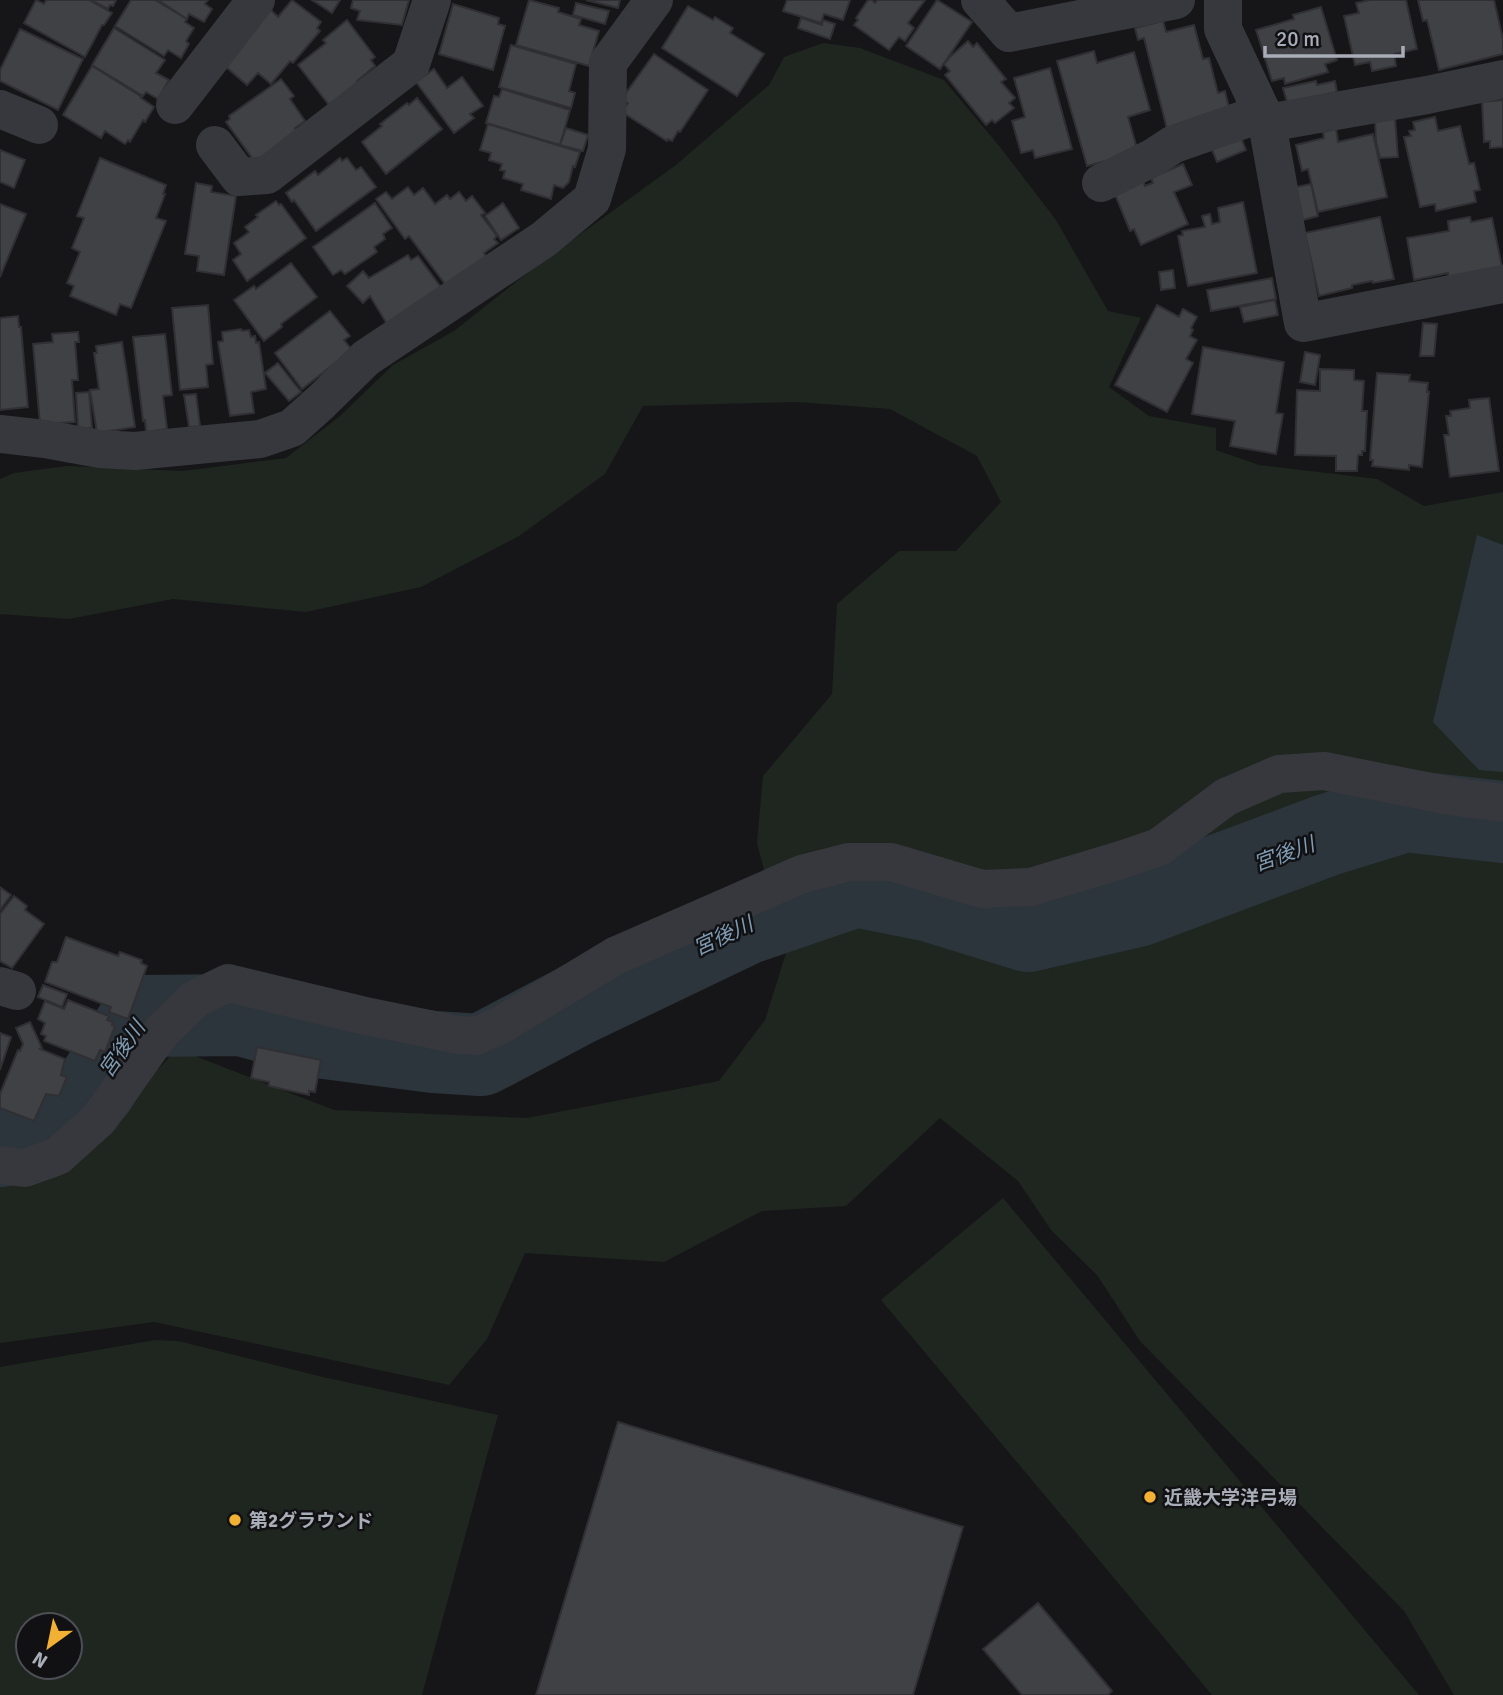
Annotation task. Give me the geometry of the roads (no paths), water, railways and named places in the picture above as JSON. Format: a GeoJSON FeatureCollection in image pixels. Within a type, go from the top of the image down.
{"type":"FeatureCollection","features":[{"type":"Feature","properties":{"kind":"street"},"geometry":{"type":"LineString","coordinates":[[175,105],[256,0]]}},
{"type":"Feature","properties":{"kind":"street"},"geometry":{"type":"LineString","coordinates":[[215,145],[239,177],[267,175],[411,64],[432,0]]}},
{"type":"Feature","properties":{"kind":"street"},"geometry":{"type":"LineString","coordinates":[[0,435],[45,439],[100,449],[135,451],[260,439],[292,428],[366,358],[544,240],[592,199],[607,149],[608,63],[654,0]]}},
{"type":"Feature","properties":{"kind":"street"},"geometry":{"type":"LineString","coordinates":[[980,0],[1009,33],[1176,0]]}},
{"type":"Feature","properties":{"kind":"street"},"geometry":{"type":"LineString","coordinates":[[1223,0],[1223,29],[1265,118],[1303,323],[1503,284]]}},
{"type":"Feature","properties":{"kind":"street"},"geometry":{"type":"LineString","coordinates":[[1101,183],[1174,145],[1265,118],[1427,95],[1503,79]]}},
{"type":"Feature","properties":{"kind":"street"},"geometry":{"type":"LineString","coordinates":[[0,109],[39,125]]}},
{"type":"Feature","properties":{"kind":"street"},"geometry":{"type":"LineString","coordinates":[[0,1165],[25,1168],[58,1156],[99,1119],[161,1032],[195,999],[228,983],[361,1015],[458,1035],[477,1036],[504,1023],[615,956],[802,874],[849,862],[891,862],[982,889],[1031,887],[1158,847],[1226,797],[1279,774],[1324,771],[1456,797],[1503,803]]}},
{"type":"Feature","properties":{"kind":"waterway","name":"宮後川"},"geometry":{"type":"LineString","coordinates":[[0,1146],[41,1139],[94,1090],[142,1016],[241,1015],[326,1038],[434,1052],[481,1055],[578,1004],[745,924],[856,886],[931,901],[1028,931],[1137,906],[1327,835],[1405,811],[1503,822]]}},
{"type":"Feature","properties":{"kind":"place","name":"近畿大学洋弓場"},"geometry":{"type":"Point","coordinates":[1150,1497]}},
{"type":"Feature","properties":{"kind":"place","name":"第2グラウンド"},"geometry":{"type":"Point","coordinates":[235,1520]}}]}
